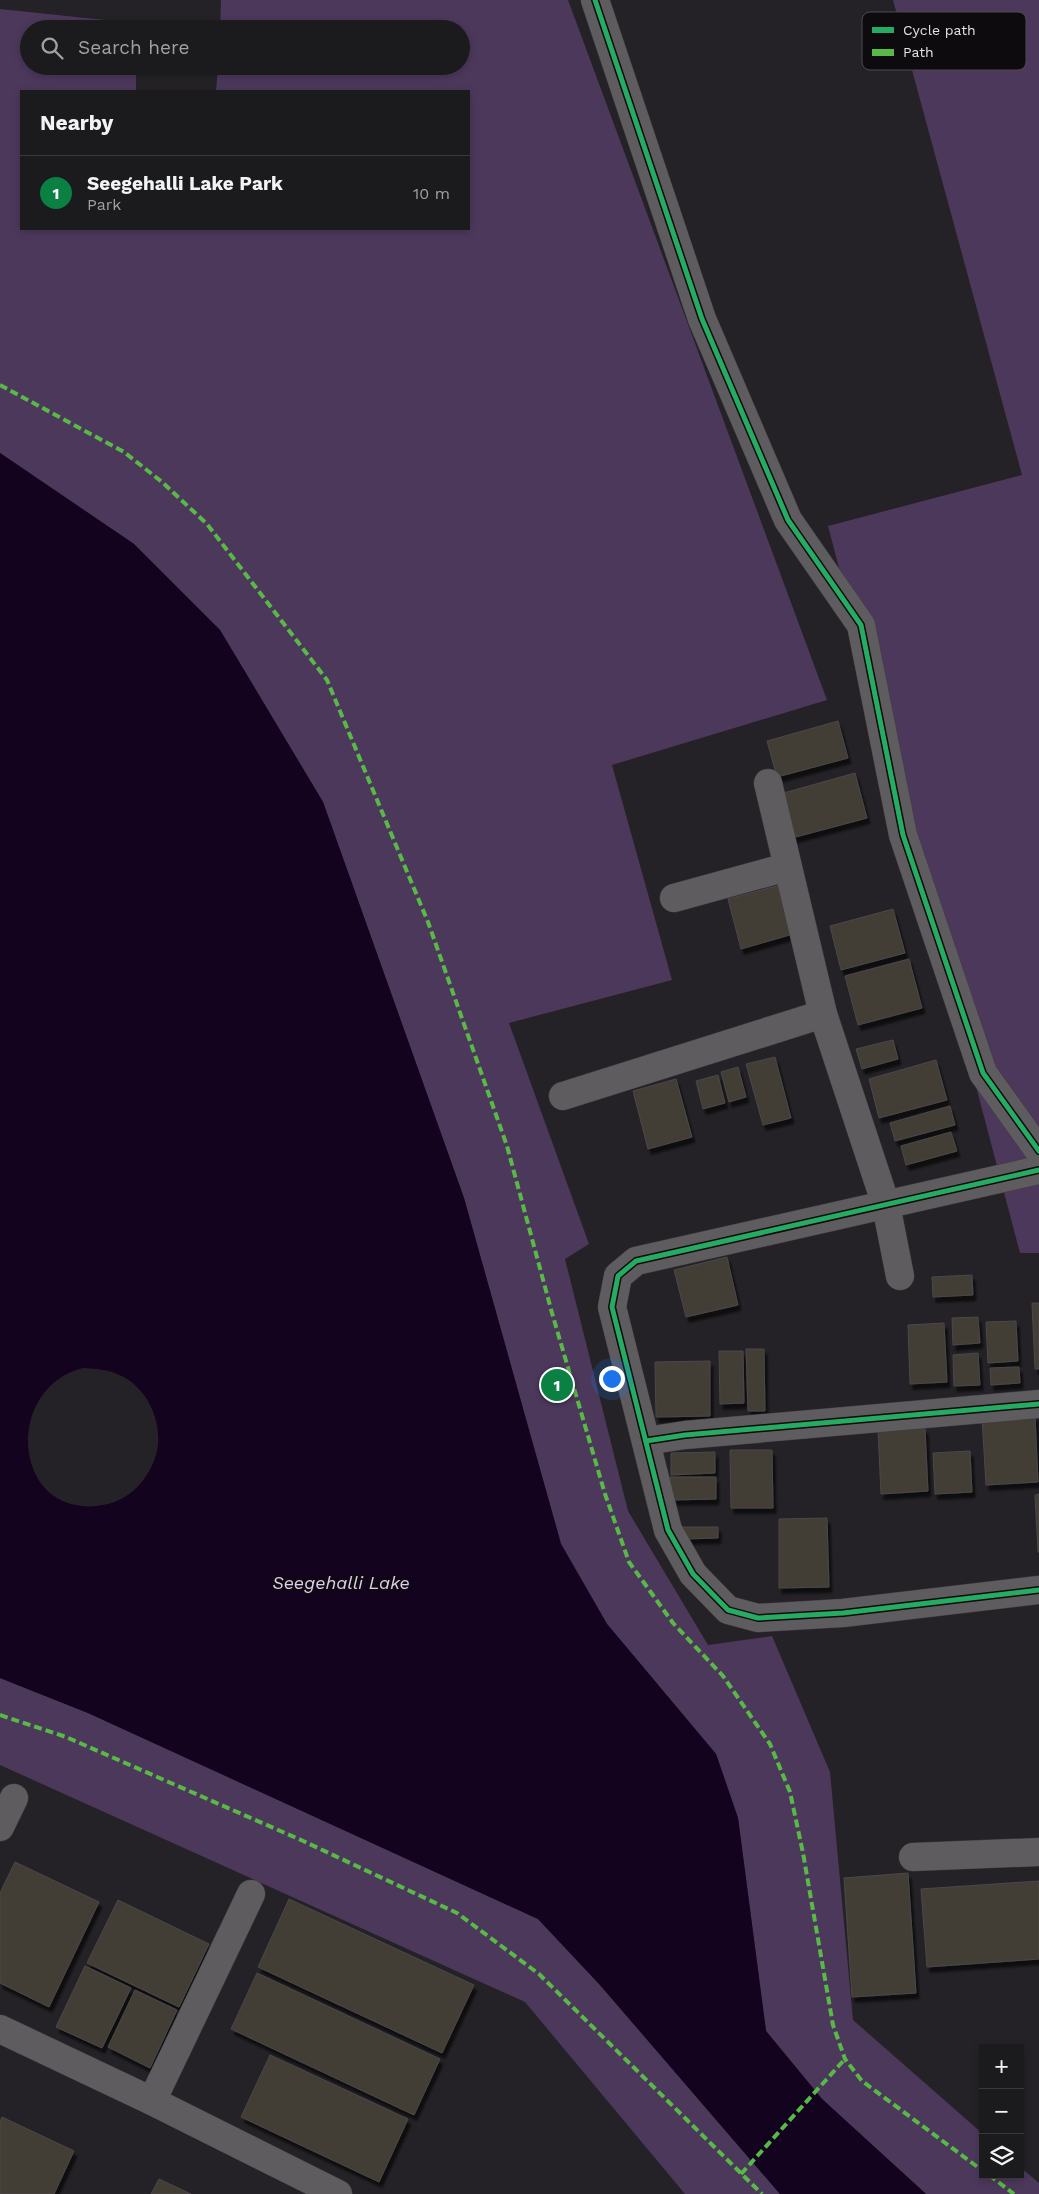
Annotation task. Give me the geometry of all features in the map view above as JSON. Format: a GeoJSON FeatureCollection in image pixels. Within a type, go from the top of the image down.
{"type":"FeatureCollection","features":[{"type":"Feature","properties":{"kind":"street"},"geometry":{"type":"LineString","coordinates":[[595,0],[702,319],[788,520],[861,625],[904,835],[984,1073],[1039,1151]]}},
{"type":"Feature","properties":{"kind":"street"},"geometry":{"type":"LineString","coordinates":[[768,783],[823,1014],[886,1205],[900,1276]]}},
{"type":"Feature","properties":{"kind":"street"},"geometry":{"type":"LineString","coordinates":[[674,898],[788,866]]}},
{"type":"Feature","properties":{"kind":"street"},"geometry":{"type":"LineString","coordinates":[[563,1096],[823,1014]]}},
{"type":"Feature","properties":{"kind":"street"},"geometry":{"type":"LineString","coordinates":[[1039,1170],[636,1261],[618,1276],[612,1307],[668,1530],[692,1574],[728,1610],[758,1618],[824,1614],[1039,1590]]}},
{"type":"Feature","properties":{"kind":"street"},"geometry":{"type":"LineString","coordinates":[[646,1441],[685,1435],[1039,1404]]}},
{"type":"Feature","properties":{"kind":"street"},"geometry":{"type":"LineString","coordinates":[[0,1827],[14,1798]]}},
{"type":"Feature","properties":{"kind":"street"},"geometry":{"type":"LineString","coordinates":[[913,1857],[1039,1852]]}},
{"type":"Feature","properties":{"kind":"street"},"geometry":{"type":"LineString","coordinates":[[152,2101],[251,1894]]}},
{"type":"Feature","properties":{"kind":"street"},"geometry":{"type":"LineString","coordinates":[[0,2030],[152,2101],[338,2194]]}},
{"type":"Feature","properties":{"kind":"shaded area"},"geometry":{"type":"Polygon","coordinates":[[[221,0],[568,0],[827,700],[612,765],[672,980],[509,1023],[589,1244],[565,1259],[628,1511],[708,1645],[772,1636],[830,1772],[853,2020],[979,2130],[979,2179],[1024,2179],[1024,2170],[1039,2183],[1039,2194],[926,2194],[822,2099],[766,2031],[738,1818],[716,1754],[607,1624],[561,1544],[464,1198],[323,802],[220,630],[134,544],[0,453],[0,9],[105,20],[20,20],[20,75],[136,75],[136,90],[20,90],[20,230],[470,230],[470,90],[216,90],[217,75],[470,75],[470,20],[220,20],[221,0]]]}},
{"type":"Feature","properties":{"kind":"shaded area"},"geometry":{"type":"Polygon","coordinates":[[[893,0],[1039,0],[1039,1253],[1020,1253],[828,526],[1022,475],[912,70],[1026,70],[1026,12],[896,12],[893,0]]]}},
{"type":"Feature","properties":{"kind":"shaded area"},"geometry":{"type":"Polygon","coordinates":[[[0,1678],[88,1713],[538,1919],[600,1985],[780,2194],[685,2194],[525,2002],[0,1765],[0,1678]]]}},
{"type":"Feature","properties":{"kind":"water","name":"Seegehalli Lake"},"geometry":{"type":"Polygon","coordinates":[[[0,453],[134,544],[220,630],[323,802],[464,1198],[561,1544],[607,1624],[716,1754],[738,1818],[766,2031],[822,2099],[926,2194],[780,2194],[600,1985],[538,1919],[88,1713],[0,1678],[0,453]],[[83,1368],[56,1381],[39,1401],[29,1426],[29,1452],[36,1476],[52,1495],[76,1505],[108,1504],[132,1492],[149,1472],[156,1455],[158,1443],[156,1419],[145,1396],[128,1379],[113,1372],[83,1368]]]}},
{"type":"Feature","properties":{"kind":"building"},"geometry":{"type":"Polygon","coordinates":[[[838,721],[848,758],[777,777],[767,741],[838,721]]]}},
{"type":"Feature","properties":{"kind":"building"},"geometry":{"type":"Polygon","coordinates":[[[855,773],[867,818],[792,838],[780,794],[855,773]]]}},
{"type":"Feature","properties":{"kind":"building"},"geometry":{"type":"Polygon","coordinates":[[[780,885],[793,934],[741,949],[728,899],[780,885]]]}},
{"type":"Feature","properties":{"kind":"building"},"geometry":{"type":"Polygon","coordinates":[[[893,909],[905,953],[841,970],[830,926],[893,909]]]}},
{"type":"Feature","properties":{"kind":"building"},"geometry":{"type":"Polygon","coordinates":[[[909,959],[922,1008],[858,1025],[845,976],[909,959]]]}},
{"type":"Feature","properties":{"kind":"building"},"geometry":{"type":"Polygon","coordinates":[[[893,1040],[898,1059],[862,1069],[856,1049],[893,1040]]]}},
{"type":"Feature","properties":{"kind":"building"},"geometry":{"type":"Polygon","coordinates":[[[775,1057],[791,1118],[763,1125],[746,1064],[775,1057]]]}},
{"type":"Feature","properties":{"kind":"building"},"geometry":{"type":"Polygon","coordinates":[[[936,1060],[947,1100],[879,1118],[869,1079],[936,1060]]]}},
{"type":"Feature","properties":{"kind":"building"},"geometry":{"type":"Polygon","coordinates":[[[738,1067],[746,1097],[729,1102],[721,1072],[738,1067]]]}},
{"type":"Feature","properties":{"kind":"building"},"geometry":{"type":"Polygon","coordinates":[[[718,1075],[725,1103],[703,1109],[696,1081],[718,1075]]]}},
{"type":"Feature","properties":{"kind":"building"},"geometry":{"type":"Polygon","coordinates":[[[676,1079],[692,1137],[648,1149],[633,1091],[676,1079]]]}},
{"type":"Feature","properties":{"kind":"building"},"geometry":{"type":"Polygon","coordinates":[[[950,1106],[955,1125],[895,1141],[890,1123],[950,1106]]]}},
{"type":"Feature","properties":{"kind":"building"},"geometry":{"type":"Polygon","coordinates":[[[951,1132],[957,1151],[906,1165],[901,1146],[951,1132]]]}},
{"type":"Feature","properties":{"kind":"building"},"geometry":{"type":"Polygon","coordinates":[[[727,1257],[738,1305],[686,1317],[674,1270],[727,1257]]]}},
{"type":"Feature","properties":{"kind":"building"},"geometry":{"type":"Polygon","coordinates":[[[972,1275],[973,1295],[933,1297],[932,1277],[972,1275]]]}},
{"type":"Feature","properties":{"kind":"building"},"geometry":{"type":"Polygon","coordinates":[[[1032,1303],[1039,1303],[1039,1369],[1035,1369],[1032,1303]]]}},
{"type":"Feature","properties":{"kind":"building"},"geometry":{"type":"Polygon","coordinates":[[[978,1317],[980,1343],[953,1345],[952,1318],[978,1317]]]}},
{"type":"Feature","properties":{"kind":"building"},"geometry":{"type":"Polygon","coordinates":[[[1016,1321],[1018,1361],[988,1363],[986,1322],[1016,1321]]]}},
{"type":"Feature","properties":{"kind":"building"},"geometry":{"type":"Polygon","coordinates":[[[944,1323],[947,1382],[910,1384],[908,1325],[944,1323]]]}},
{"type":"Feature","properties":{"kind":"building"},"geometry":{"type":"Polygon","coordinates":[[[746,1349],[764,1349],[765,1411],[748,1411],[746,1349]]]}},
{"type":"Feature","properties":{"kind":"building"},"geometry":{"type":"Polygon","coordinates":[[[719,1351],[743,1351],[744,1403],[720,1404],[719,1351]]]}},
{"type":"Feature","properties":{"kind":"building"},"geometry":{"type":"Polygon","coordinates":[[[978,1353],[980,1385],[954,1386],[953,1355],[978,1353]]]}},
{"type":"Feature","properties":{"kind":"building"},"geometry":{"type":"Polygon","coordinates":[[[710,1361],[710,1416],[656,1417],[655,1362],[710,1361]]]}},
{"type":"Feature","properties":{"kind":"building"},"geometry":{"type":"Polygon","coordinates":[[[1019,1367],[1020,1383],[991,1385],[990,1368],[1019,1367]]]}},
{"type":"Feature","properties":{"kind":"building"},"geometry":{"type":"Polygon","coordinates":[[[1035,1415],[1038,1482],[986,1485],[982,1417],[1035,1415]]]}},
{"type":"Feature","properties":{"kind":"building"},"geometry":{"type":"Polygon","coordinates":[[[925,1428],[928,1491],[881,1494],[878,1430],[925,1428]]]}},
{"type":"Feature","properties":{"kind":"building"},"geometry":{"type":"Polygon","coordinates":[[[730,1450],[772,1450],[773,1508],[731,1508],[730,1450]]]}},
{"type":"Feature","properties":{"kind":"building"},"geometry":{"type":"Polygon","coordinates":[[[970,1451],[972,1492],[935,1494],[933,1453],[970,1451]]]}},
{"type":"Feature","properties":{"kind":"building"},"geometry":{"type":"Polygon","coordinates":[[[715,1452],[715,1473],[671,1475],[671,1453],[715,1452]]]}},
{"type":"Feature","properties":{"kind":"building"},"geometry":{"type":"Polygon","coordinates":[[[670,1477],[716,1477],[716,1499],[670,1500],[670,1477]]]}},
{"type":"Feature","properties":{"kind":"building"},"geometry":{"type":"Polygon","coordinates":[[[1039,1494],[1039,1552],[1038,1552],[1035,1495],[1039,1494]]]}},
{"type":"Feature","properties":{"kind":"building"},"geometry":{"type":"Polygon","coordinates":[[[827,1518],[829,1587],[779,1588],[779,1519],[827,1518]]]}},
{"type":"Feature","properties":{"kind":"building"},"geometry":{"type":"Polygon","coordinates":[[[682,1527],[718,1527],[718,1538],[683,1539],[682,1527]]]}},
{"type":"Feature","properties":{"kind":"building"},"geometry":{"type":"Polygon","coordinates":[[[15,1862],[99,1902],[49,2007],[0,1983],[0,1893],[15,1862]]]}},
{"type":"Feature","properties":{"kind":"building"},"geometry":{"type":"Polygon","coordinates":[[[908,1873],[916,1993],[852,1997],[844,1878],[908,1873]]]}},
{"type":"Feature","properties":{"kind":"building"},"geometry":{"type":"Polygon","coordinates":[[[1039,1881],[1039,1959],[927,1967],[921,1889],[1039,1881]]]}},
{"type":"Feature","properties":{"kind":"building"},"geometry":{"type":"Polygon","coordinates":[[[289,1899],[474,1985],[442,2053],[258,1967],[289,1899]]]}},
{"type":"Feature","properties":{"kind":"building"},"geometry":{"type":"Polygon","coordinates":[[[118,1900],[209,1944],[179,2007],[87,1963],[118,1900]]]}},
{"type":"Feature","properties":{"kind":"building"},"geometry":{"type":"Polygon","coordinates":[[[85,1966],[131,1988],[102,2048],[56,2027],[85,1966]]]}},
{"type":"Feature","properties":{"kind":"building"},"geometry":{"type":"Polygon","coordinates":[[[257,1973],[440,2059],[414,2115],[231,2029],[257,1973]]]}},
{"type":"Feature","properties":{"kind":"building"},"geometry":{"type":"Polygon","coordinates":[[[135,1990],[177,2010],[150,2068],[108,2047],[135,1990]]]}},
{"type":"Feature","properties":{"kind":"building"},"geometry":{"type":"Polygon","coordinates":[[[270,2055],[408,2119],[379,2182],[241,2117],[270,2055]]]}},
{"type":"Feature","properties":{"kind":"building"},"geometry":{"type":"Polygon","coordinates":[[[2,2117],[74,2151],[54,2194],[0,2194],[0,2122],[2,2117]]]}},
{"type":"Feature","properties":{"kind":"building"},"geometry":{"type":"Polygon","coordinates":[[[159,2179],[191,2194],[151,2194],[159,2179]]]}},
{"type":"Feature","properties":{"kind":"marked path"},"geometry":{"type":"LineString","coordinates":[[0,385],[124,452],[162,482],[207,524],[327,680],[428,922],[507,1146],[552,1313],[605,1494],[629,1562],[673,1623],[723,1676],[770,1744],[790,1792],[803,1853],[833,2025],[845,2059],[862,2081],[979,2168]]}},
{"type":"Feature","properties":{"kind":"marked path"},"geometry":{"type":"LineString","coordinates":[[0,1715],[66,1737],[301,1840],[457,1913],[539,1974],[762,2194]]}},
{"type":"Feature","properties":{"kind":"marked path"},"geometry":{"type":"LineString","coordinates":[[741,2174],[845,2059]]}},
{"type":"Feature","properties":{"kind":"marked path"},"geometry":{"type":"LineString","coordinates":[[994,2179],[1014,2194]]}},
{"type":"Feature","properties":{"kind":"cycle path"},"geometry":{"type":"LineString","coordinates":[[595,0],[702,319],[788,520],[861,625],[903,835],[983,1073],[1039,1151]]}},
{"type":"Feature","properties":{"kind":"cycle path"},"geometry":{"type":"LineString","coordinates":[[1039,1170],[636,1261],[618,1276],[612,1307],[668,1530],[693,1574],[728,1610],[758,1618],[843,1613],[1039,1590]]}},
{"type":"Feature","properties":{"kind":"cycle path"},"geometry":{"type":"LineString","coordinates":[[646,1441],[685,1435],[1039,1404]]}},
{"type":"Feature","properties":{"kind":"place","name":"Seegehalli Lake Park"},"geometry":{"type":"Point","coordinates":[557,1385]}}]}
